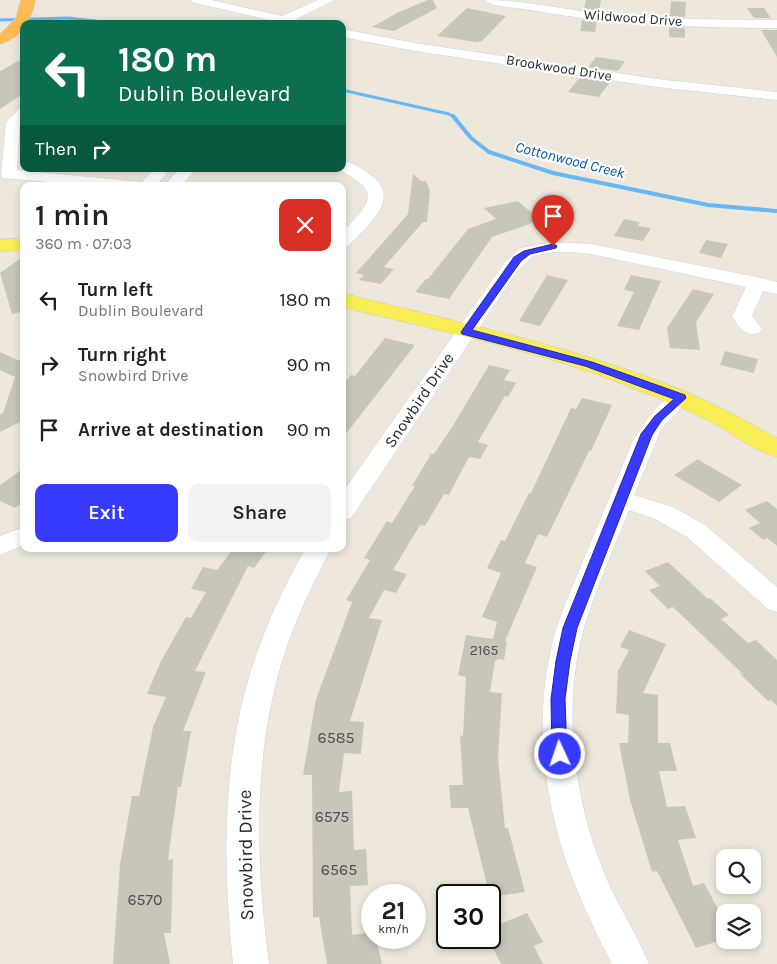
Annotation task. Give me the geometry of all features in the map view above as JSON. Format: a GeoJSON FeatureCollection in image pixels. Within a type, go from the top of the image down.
{"type":"FeatureCollection","features":[{"type":"Feature","properties":{"kind":"highway"},"geometry":{"type":"LineString","coordinates":[[21,20],[25,16],[28,1]]}},
{"type":"Feature","properties":{"kind":"highway"},"geometry":{"type":"LineString","coordinates":[[0,40],[20,21]]}},
{"type":"Feature","properties":{"kind":"main road"},"geometry":{"type":"LineString","coordinates":[[0,246],[20,244]]}},
{"type":"Feature","properties":{"kind":"main road"},"geometry":{"type":"LineString","coordinates":[[346,301],[588,364],[681,398],[738,425],[777,449]]}},
{"type":"Feature","properties":{"kind":"street"},"geometry":{"type":"LineString","coordinates":[[194,0],[289,20]]}},
{"type":"Feature","properties":{"kind":"street"},"geometry":{"type":"LineString","coordinates":[[285,19],[328,0]]}},
{"type":"Feature","properties":{"kind":"street","name":"Wildwood Drive"},"geometry":{"type":"LineString","coordinates":[[491,0],[558,12],[642,15],[718,24],[777,24]]}},
{"type":"Feature","properties":{"kind":"street","name":"Brookwood Drive"},"geometry":{"type":"LineString","coordinates":[[346,34],[404,45],[709,90],[777,96]]}},
{"type":"Feature","properties":{"kind":"street"},"geometry":{"type":"LineString","coordinates":[[20,116],[13,122],[8,175],[98,182]]}},
{"type":"Feature","properties":{"kind":"street"},"geometry":{"type":"LineString","coordinates":[[346,168],[365,176],[375,187],[378,194],[376,205],[372,211],[346,238]]}},
{"type":"Feature","properties":{"kind":"street"},"geometry":{"type":"LineString","coordinates":[[150,182],[159,172]]}},
{"type":"Feature","properties":{"kind":"street"},"geometry":{"type":"LineString","coordinates":[[176,182],[185,172]]}},
{"type":"Feature","properties":{"kind":"street","name":"Snowbird Drive"},"geometry":{"type":"LineString","coordinates":[[346,506],[511,266],[537,246],[572,246],[591,249],[777,288]]}},
{"type":"Feature","properties":{"kind":"street"},"geometry":{"type":"LineString","coordinates":[[752,329],[742,317],[757,283]]}},
{"type":"Feature","properties":{"kind":"street"},"geometry":{"type":"LineString","coordinates":[[631,964],[595,892],[578,844],[563,779],[558,713],[560,679],[570,628],[650,428],[681,398]]}},
{"type":"Feature","properties":{"kind":"street"},"geometry":{"type":"LineString","coordinates":[[621,498],[664,513],[696,531],[777,602]]}},
{"type":"Feature","properties":{"kind":"street"},"geometry":{"type":"LineString","coordinates":[[0,546],[20,537]]}},
{"type":"Feature","properties":{"kind":"street","name":"Snowbird Drive"},"geometry":{"type":"LineString","coordinates":[[251,964],[243,888],[242,827],[250,740],[258,698],[272,648],[286,609],[316,552]]}},
{"type":"Feature","properties":{"kind":"building"},"geometry":{"type":"Polygon","coordinates":[[[428,0],[433,0],[437,8],[394,31],[372,27],[399,12],[428,0]]]}},
{"type":"Feature","properties":{"kind":"building"},"geometry":{"type":"Polygon","coordinates":[[[586,0],[601,0],[599,11],[584,9],[586,0]]]}},
{"type":"Feature","properties":{"kind":"building"},"geometry":{"type":"Polygon","coordinates":[[[671,1],[686,2],[685,17],[670,16],[671,1]]]}},
{"type":"Feature","properties":{"kind":"building"},"geometry":{"type":"Polygon","coordinates":[[[467,8],[506,16],[482,41],[476,42],[437,36],[467,8]]]}},
{"type":"Feature","properties":{"kind":"building"},"geometry":{"type":"Polygon","coordinates":[[[747,8],[764,8],[771,18],[754,18],[747,8]]]}},
{"type":"Feature","properties":{"kind":"building"},"geometry":{"type":"Polygon","coordinates":[[[582,20],[597,21],[595,32],[580,31],[582,20]]]}},
{"type":"Feature","properties":{"kind":"building"},"geometry":{"type":"Polygon","coordinates":[[[669,27],[685,28],[685,38],[669,37],[669,27]]]}},
{"type":"Feature","properties":{"kind":"building"},"geometry":{"type":"Polygon","coordinates":[[[761,30],[777,30],[777,57],[761,30]]]}},
{"type":"Feature","properties":{"kind":"building"},"geometry":{"type":"Polygon","coordinates":[[[596,57],[625,61],[618,71],[588,67],[596,57]]]}},
{"type":"Feature","properties":{"kind":"building"},"geometry":{"type":"Polygon","coordinates":[[[20,60],[20,96],[0,109],[0,71],[20,60]]]}},
{"type":"Feature","properties":{"kind":"building"},"geometry":{"type":"Polygon","coordinates":[[[580,77],[610,82],[599,97],[568,92],[580,77]]]}},
{"type":"Feature","properties":{"kind":"building"},"geometry":{"type":"Polygon","coordinates":[[[413,174],[421,181],[426,181],[430,191],[427,222],[423,222],[384,267],[394,269],[381,284],[359,280],[364,275],[356,273],[408,214],[413,174]]]}},
{"type":"Feature","properties":{"kind":"building"},"geometry":{"type":"Polygon","coordinates":[[[518,201],[535,216],[540,208],[569,213],[560,227],[535,222],[492,237],[449,299],[415,292],[428,279],[468,229],[496,219],[484,208],[518,201]]]}},
{"type":"Feature","properties":{"kind":"building"},"geometry":{"type":"Polygon","coordinates":[[[624,219],[640,222],[638,226],[651,228],[643,241],[614,236],[624,219]]]}},
{"type":"Feature","properties":{"kind":"building"},"geometry":{"type":"Polygon","coordinates":[[[706,240],[728,244],[721,258],[699,253],[706,240]]]}},
{"type":"Feature","properties":{"kind":"building"},"geometry":{"type":"Polygon","coordinates":[[[20,259],[20,312],[12,314],[0,273],[20,259]]]}},
{"type":"Feature","properties":{"kind":"building"},"geometry":{"type":"Polygon","coordinates":[[[547,275],[568,280],[540,326],[519,321],[547,275]]]}},
{"type":"Feature","properties":{"kind":"building"},"geometry":{"type":"Polygon","coordinates":[[[631,275],[661,281],[639,330],[617,326],[634,292],[624,290],[631,275]]]}},
{"type":"Feature","properties":{"kind":"building"},"geometry":{"type":"Polygon","coordinates":[[[693,289],[714,294],[696,322],[700,350],[670,348],[667,328],[693,289]]]}},
{"type":"Feature","properties":{"kind":"building"},"geometry":{"type":"Polygon","coordinates":[[[385,338],[415,345],[346,434],[346,381],[351,375],[355,376],[385,338]]]}},
{"type":"Feature","properties":{"kind":"building"},"geometry":{"type":"Polygon","coordinates":[[[725,351],[758,359],[754,373],[720,365],[725,351]]]}},
{"type":"Feature","properties":{"kind":"building"},"geometry":{"type":"Polygon","coordinates":[[[0,352],[20,361],[20,422],[0,432],[0,415],[3,413],[15,377],[0,370],[0,352]]]}},
{"type":"Feature","properties":{"kind":"building"},"geometry":{"type":"Polygon","coordinates":[[[489,365],[510,370],[504,380],[516,383],[508,397],[505,396],[478,442],[488,445],[480,459],[469,457],[449,495],[444,494],[425,526],[420,525],[393,570],[407,574],[396,593],[384,590],[369,618],[382,620],[350,721],[364,722],[361,754],[344,753],[339,792],[352,791],[354,850],[366,849],[368,884],[350,886],[352,935],[361,934],[361,949],[379,949],[382,964],[327,964],[319,917],[313,918],[312,775],[303,775],[316,699],[352,602],[346,600],[370,560],[364,558],[387,521],[392,523],[415,486],[412,486],[431,454],[434,454],[489,365]]]}},
{"type":"Feature","properties":{"kind":"building"},"geometry":{"type":"Polygon","coordinates":[[[582,398],[612,405],[547,537],[538,534],[525,563],[537,567],[505,641],[507,642],[504,660],[498,659],[495,661],[490,692],[502,693],[498,758],[505,828],[508,828],[525,892],[501,895],[501,884],[487,884],[468,808],[451,808],[449,785],[463,785],[460,735],[463,736],[466,677],[458,675],[466,635],[493,639],[497,622],[482,617],[501,573],[487,568],[501,540],[505,541],[529,493],[531,493],[571,408],[576,409],[582,398]]]}},
{"type":"Feature","properties":{"kind":"building"},"geometry":{"type":"Polygon","coordinates":[[[698,459],[742,485],[719,502],[674,475],[698,459]]]}},
{"type":"Feature","properties":{"kind":"building"},"geometry":{"type":"Polygon","coordinates":[[[20,471],[20,505],[15,508],[0,501],[0,485],[20,471]]]}},
{"type":"Feature","properties":{"kind":"building"},"geometry":{"type":"Polygon","coordinates":[[[767,501],[777,509],[777,546],[767,538],[763,540],[749,528],[760,523],[745,510],[767,501]]]}},
{"type":"Feature","properties":{"kind":"building"},"geometry":{"type":"Polygon","coordinates":[[[231,552],[266,552],[254,568],[248,566],[195,671],[206,672],[183,731],[191,731],[181,787],[178,787],[168,860],[173,859],[171,933],[164,933],[170,964],[113,964],[120,864],[132,796],[139,796],[153,727],[166,697],[147,694],[161,661],[186,617],[191,618],[206,592],[191,589],[203,567],[217,570],[231,552]]]}},
{"type":"Feature","properties":{"kind":"building"},"geometry":{"type":"Polygon","coordinates":[[[668,562],[708,599],[710,598],[729,615],[721,619],[748,643],[756,640],[777,660],[777,706],[771,700],[768,701],[738,672],[744,675],[673,607],[668,609],[649,590],[660,586],[645,571],[668,562]]]}},
{"type":"Feature","properties":{"kind":"building"},"geometry":{"type":"Polygon","coordinates":[[[629,630],[666,644],[643,693],[658,695],[658,743],[670,743],[677,771],[659,771],[667,807],[685,806],[696,838],[678,840],[693,886],[704,883],[716,905],[716,942],[696,948],[657,871],[652,872],[630,800],[619,743],[628,743],[629,715],[616,713],[618,671],[629,650],[620,647],[629,630]]]}},
{"type":"Feature","properties":{"kind":"building"},"geometry":{"type":"Polygon","coordinates":[[[527,913],[543,942],[534,946],[543,964],[501,964],[494,949],[501,949],[501,924],[527,913]]]}},
{"type":"Feature","properties":{"kind":"waterway","name":"Cottonwood Creek"},"geometry":{"type":"LineString","coordinates":[[0,20],[68,18],[86,20]]}},
{"type":"Feature","properties":{"kind":"waterway","name":"Cottonwood Creek"},"geometry":{"type":"LineString","coordinates":[[346,91],[453,116]]}},
{"type":"Feature","properties":{"kind":"waterway","name":"Cottonwood Creek"},"geometry":{"type":"LineString","coordinates":[[453,116],[471,138],[489,152],[553,173],[708,205],[777,211]]}},
{"type":"Feature","properties":{"kind":"route"},"geometry":{"type":"LineString","coordinates":[[553,246],[527,252],[518,259],[511,266],[466,332],[588,364],[681,398],[658,418],[647,434],[570,628],[558,699],[560,754]]}}]}
